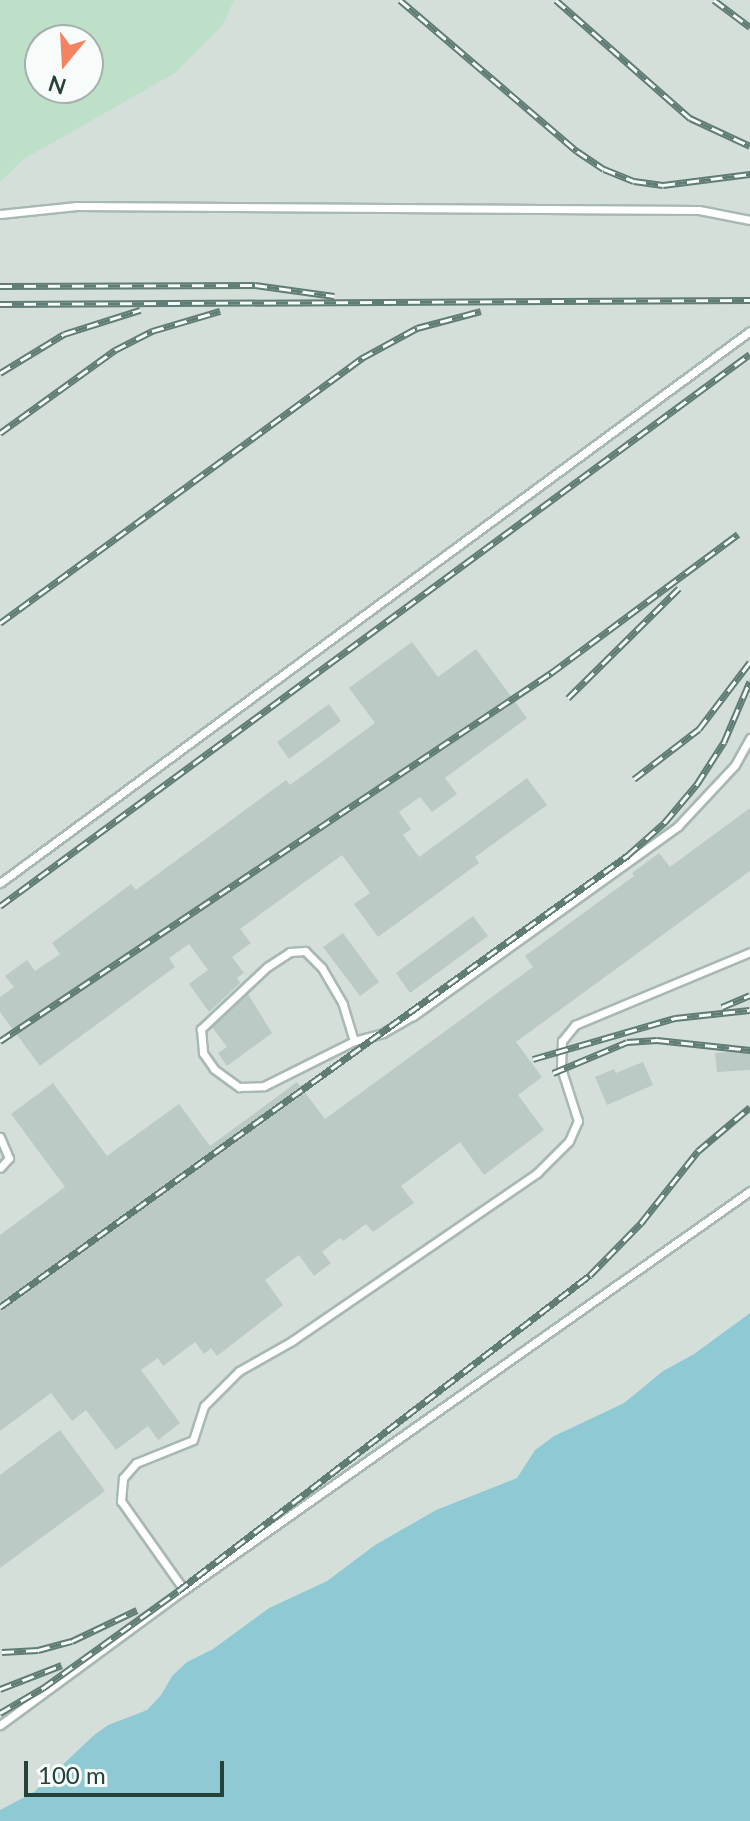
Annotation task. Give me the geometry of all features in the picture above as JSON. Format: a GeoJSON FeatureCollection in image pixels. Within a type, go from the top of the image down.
{"type":"FeatureCollection","features":[{"type":"Feature","properties":{"kind":"lane"},"geometry":{"type":"LineString","coordinates":[[0,214],[77,206],[668,210],[713,211],[750,220]]}},
{"type":"Feature","properties":{"kind":"lane"},"geometry":{"type":"LineString","coordinates":[[0,883],[750,331]]}},
{"type":"Feature","properties":{"kind":"lane"},"geometry":{"type":"LineString","coordinates":[[354,1041],[343,1004],[322,968],[305,951],[290,952],[267,967],[201,1029],[203,1053],[239,1087],[264,1086],[354,1041],[383,1033],[413,1016],[678,826],[735,765],[750,738]]}},
{"type":"Feature","properties":{"kind":"lane"},"geometry":{"type":"LineString","coordinates":[[184,1590],[121,1501],[123,1478],[136,1463],[193,1440],[204,1406],[239,1371],[292,1341],[537,1173],[569,1141],[578,1121],[561,1068],[562,1041],[575,1025],[750,952]]}},
{"type":"Feature","properties":{"kind":"lane"},"geometry":{"type":"LineString","coordinates":[[0,1137],[9,1158],[0,1168]]}},
{"type":"Feature","properties":{"kind":"lane"},"geometry":{"type":"LineString","coordinates":[[0,1725],[184,1590],[750,1191]]}},
{"type":"Feature","properties":{"kind":"shaded area"},"geometry":{"type":"Polygon","coordinates":[[[0,0],[750,0],[750,1313],[694,1354],[663,1371],[624,1403],[554,1436],[535,1450],[517,1478],[436,1510],[375,1545],[327,1581],[269,1608],[213,1649],[187,1662],[172,1676],[147,1710],[108,1725],[34,1792],[0,1810],[0,0]]]}},
{"type":"Feature","properties":{"kind":"green space"},"geometry":{"type":"Polygon","coordinates":[[[0,0],[234,0],[223,25],[175,73],[24,159],[0,182],[0,0]]]}},
{"type":"Feature","properties":{"kind":"water"},"geometry":{"type":"Polygon","coordinates":[[[750,1313],[750,1821],[0,1821],[0,1810],[34,1792],[93,1736],[108,1725],[147,1710],[172,1676],[187,1662],[213,1649],[269,1608],[327,1581],[375,1545],[436,1510],[517,1478],[535,1450],[554,1436],[624,1403],[663,1371],[694,1354],[750,1313]]]}},
{"type":"Feature","properties":{"kind":"building"},"geometry":{"type":"Polygon","coordinates":[[[412,642],[438,677],[476,649],[527,718],[445,778],[457,794],[432,812],[420,797],[399,812],[411,829],[403,835],[419,857],[527,778],[547,805],[475,857],[479,863],[378,937],[354,904],[370,893],[342,855],[240,929],[251,943],[232,957],[244,973],[237,978],[240,983],[209,1012],[189,984],[208,970],[189,944],[169,958],[175,967],[40,1066],[0,1012],[0,997],[14,987],[5,976],[27,960],[35,971],[60,954],[52,943],[131,884],[136,890],[286,780],[290,785],[375,723],[349,688],[412,642]]]}},
{"type":"Feature","properties":{"kind":"building"},"geometry":{"type":"Polygon","coordinates":[[[329,704],[341,721],[289,759],[277,742],[329,704]]]}},
{"type":"Feature","properties":{"kind":"building"},"geometry":{"type":"Polygon","coordinates":[[[750,808],[750,871],[516,1042],[542,1077],[518,1095],[544,1130],[484,1175],[460,1142],[401,1186],[414,1203],[373,1232],[366,1224],[343,1241],[340,1238],[322,1252],[331,1263],[314,1276],[299,1255],[265,1280],[283,1305],[217,1356],[211,1348],[204,1354],[195,1342],[163,1366],[158,1358],[141,1370],[180,1423],[158,1440],[148,1426],[116,1450],[86,1410],[72,1421],[51,1393],[0,1431],[0,1235],[65,1187],[11,1114],[53,1083],[107,1156],[179,1104],[210,1146],[297,1082],[325,1119],[533,967],[525,956],[634,876],[632,873],[659,853],[670,867],[750,808]]]}},
{"type":"Feature","properties":{"kind":"building"},"geometry":{"type":"Polygon","coordinates":[[[473,916],[488,936],[410,993],[396,973],[473,916]]]}},
{"type":"Feature","properties":{"kind":"building"},"geometry":{"type":"Polygon","coordinates":[[[343,933],[379,982],[360,996],[323,947],[343,933]]]}},
{"type":"Feature","properties":{"kind":"building"},"geometry":{"type":"Polygon","coordinates":[[[248,994],[272,1033],[227,1066],[218,1053],[227,1047],[212,1027],[248,994]]]}},
{"type":"Feature","properties":{"kind":"building"},"geometry":{"type":"Polygon","coordinates":[[[750,1050],[750,1070],[717,1072],[715,1053],[750,1050]]]}},
{"type":"Feature","properties":{"kind":"building"},"geometry":{"type":"Polygon","coordinates":[[[643,1062],[653,1085],[607,1105],[595,1077],[614,1069],[616,1073],[643,1062]]]}},
{"type":"Feature","properties":{"kind":"building"},"geometry":{"type":"Polygon","coordinates":[[[60,1430],[105,1491],[0,1568],[0,1475],[60,1430]]]}},
{"type":"Feature","properties":{"kind":"railway"},"geometry":{"type":"LineString","coordinates":[[400,0],[577,151],[604,169],[634,181],[663,185],[750,174]]}},
{"type":"Feature","properties":{"kind":"railway"},"geometry":{"type":"LineString","coordinates":[[556,0],[690,118],[750,146]]}},
{"type":"Feature","properties":{"kind":"railway"},"geometry":{"type":"LineString","coordinates":[[714,0],[750,27]]}},
{"type":"Feature","properties":{"kind":"railway"},"geometry":{"type":"LineString","coordinates":[[0,286],[255,285],[334,296]]}},
{"type":"Feature","properties":{"kind":"railway"},"geometry":{"type":"LineString","coordinates":[[0,304],[750,300]]}},
{"type":"Feature","properties":{"kind":"railway"},"geometry":{"type":"LineString","coordinates":[[0,373],[64,334],[140,310]]}},
{"type":"Feature","properties":{"kind":"railway"},"geometry":{"type":"LineString","coordinates":[[0,433],[115,350],[152,331],[220,311]]}},
{"type":"Feature","properties":{"kind":"railway"},"geometry":{"type":"LineString","coordinates":[[0,623],[362,358],[417,328],[481,311]]}},
{"type":"Feature","properties":{"kind":"railway"},"geometry":{"type":"LineString","coordinates":[[0,906],[750,354]]}},
{"type":"Feature","properties":{"kind":"railway"},"geometry":{"type":"LineString","coordinates":[[0,1041],[551,673],[738,534]]}},
{"type":"Feature","properties":{"kind":"railway"},"geometry":{"type":"LineString","coordinates":[[568,698],[679,588]]}},
{"type":"Feature","properties":{"kind":"railway"},"geometry":{"type":"LineString","coordinates":[[634,779],[699,729],[750,662]]}},
{"type":"Feature","properties":{"kind":"railway"},"geometry":{"type":"LineString","coordinates":[[0,1307],[628,855],[665,822],[697,784],[724,742],[750,681]]}},
{"type":"Feature","properties":{"kind":"railway"},"geometry":{"type":"LineString","coordinates":[[722,1007],[750,995]]}},
{"type":"Feature","properties":{"kind":"railway"},"geometry":{"type":"LineString","coordinates":[[533,1059],[675,1018],[750,1010]]}},
{"type":"Feature","properties":{"kind":"railway"},"geometry":{"type":"LineString","coordinates":[[553,1073],[627,1042],[657,1040],[750,1050]]}},
{"type":"Feature","properties":{"kind":"railway"},"geometry":{"type":"LineString","coordinates":[[0,1713],[43,1688],[178,1591],[590,1275],[641,1223],[698,1151],[750,1107]]}},
{"type":"Feature","properties":{"kind":"railway"},"geometry":{"type":"LineString","coordinates":[[2,1652],[38,1650],[72,1641],[137,1610]]}},
{"type":"Feature","properties":{"kind":"railway"},"geometry":{"type":"LineString","coordinates":[[0,1689],[62,1665]]}}]}
